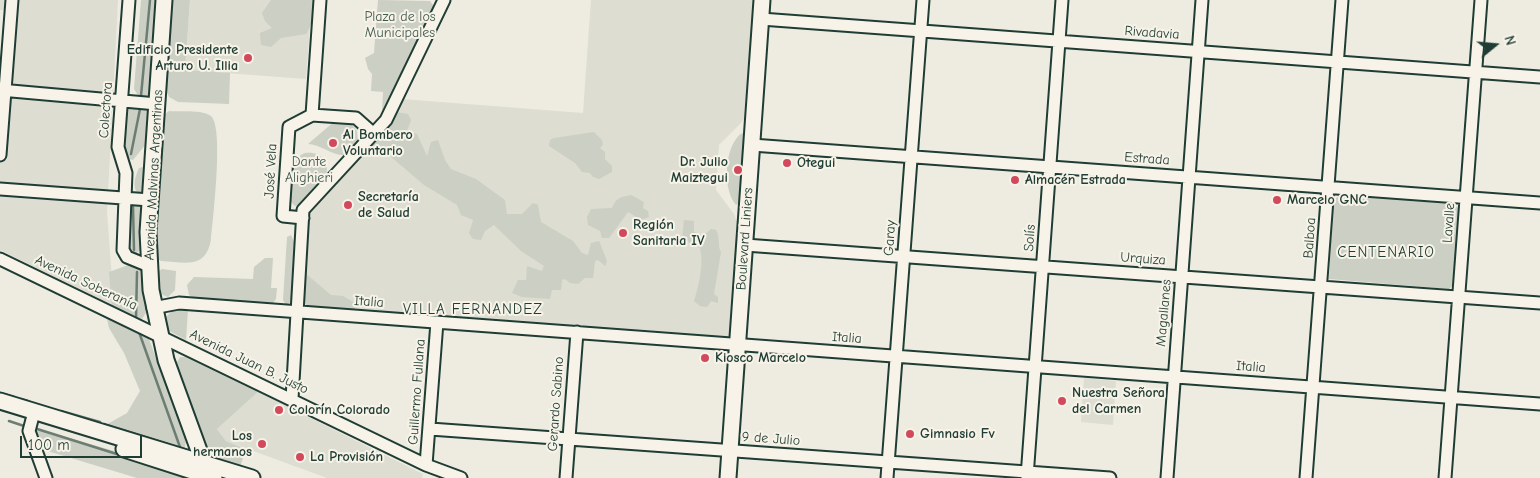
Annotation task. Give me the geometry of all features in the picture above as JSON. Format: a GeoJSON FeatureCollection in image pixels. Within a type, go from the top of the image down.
{"type":"FeatureCollection","features":[{"type":"Feature","properties":{"kind":"main road","name":"Avenida Malvinas Argentinas"},"geometry":{"type":"LineString","coordinates":[[164,0],[150,200],[149,266],[153,308],[166,360],[209,474]]}},
{"type":"Feature","properties":{"kind":"main road","name":"Boulevard Liniers"},"geometry":{"type":"LineString","coordinates":[[728,478],[762,0]]}},
{"type":"Feature","properties":{"kind":"main road"},"geometry":{"type":"LineString","coordinates":[[0,401],[33,416],[209,474],[252,478]]}},
{"type":"Feature","properties":{"kind":"main road"},"geometry":{"type":"LineString","coordinates":[[0,411],[33,416]]}},
{"type":"Feature","properties":{"kind":"street"},"geometry":{"type":"LineString","coordinates":[[0,155],[3,90],[12,0]]}},
{"type":"Feature","properties":{"kind":"street","name":"Colectora"},"geometry":{"type":"LineString","coordinates":[[128,0],[118,147],[126,173],[123,250],[128,257],[149,266]]}},
{"type":"Feature","properties":{"kind":"street"},"geometry":{"type":"LineString","coordinates":[[320,0],[312,115],[356,118],[374,134]]}},
{"type":"Feature","properties":{"kind":"street"},"geometry":{"type":"LineString","coordinates":[[292,399],[303,210],[374,134],[393,107],[444,0]]}},
{"type":"Feature","properties":{"kind":"street","name":"Garay"},"geometry":{"type":"LineString","coordinates":[[888,478],[923,0]]}},
{"type":"Feature","properties":{"kind":"street","name":"Solís"},"geometry":{"type":"LineString","coordinates":[[1028,475],[1062,0]]}},
{"type":"Feature","properties":{"kind":"street","name":"Magallanes"},"geometry":{"type":"LineString","coordinates":[[1167,478],[1202,0]]}},
{"type":"Feature","properties":{"kind":"street","name":"Balboa"},"geometry":{"type":"LineString","coordinates":[[1306,478],[1342,0]]}},
{"type":"Feature","properties":{"kind":"street","name":"Lavalle"},"geometry":{"type":"LineString","coordinates":[[1445,478],[1481,0]]}},
{"type":"Feature","properties":{"kind":"street","name":"Rivadavia"},"geometry":{"type":"LineString","coordinates":[[761,19],[1540,77]]}},
{"type":"Feature","properties":{"kind":"street"},"geometry":{"type":"LineString","coordinates":[[3,90],[121,99],[157,104]]}},
{"type":"Feature","properties":{"kind":"street","name":"José Vela"},"geometry":{"type":"LineString","coordinates":[[303,218],[284,216],[289,127],[312,115]]}},
{"type":"Feature","properties":{"kind":"street","name":"Estrada"},"geometry":{"type":"LineString","coordinates":[[752,145],[1540,203]]}},
{"type":"Feature","properties":{"kind":"street"},"geometry":{"type":"LineString","coordinates":[[0,189],[150,200]]}},
{"type":"Feature","properties":{"kind":"street","name":"Urquiza"},"geometry":{"type":"LineString","coordinates":[[745,245],[1540,303]]}},
{"type":"Feature","properties":{"kind":"street","name":"Avenida Soberanía"},"geometry":{"type":"LineString","coordinates":[[0,259],[160,336]]}},
{"type":"Feature","properties":{"kind":"street","name":"Italia"},"geometry":{"type":"LineString","coordinates":[[153,308],[179,303],[1540,404]]}},
{"type":"Feature","properties":{"kind":"street","name":"Guillermo Fullana"},"geometry":{"type":"LineString","coordinates":[[426,465],[437,322]]}},
{"type":"Feature","properties":{"kind":"street","name":"Gerardo Sabino"},"geometry":{"type":"LineString","coordinates":[[566,478],[576,332]]}},
{"type":"Feature","properties":{"kind":"street","name":"Avenida Juan B. Justo"},"geometry":{"type":"LineString","coordinates":[[160,336],[426,465],[461,478]]}},
{"type":"Feature","properties":{"kind":"street"},"geometry":{"type":"LineString","coordinates":[[33,416],[29,431],[46,478]]}},
{"type":"Feature","properties":{"kind":"street","name":"9 de Julio"},"geometry":{"type":"LineString","coordinates":[[430,429],[888,462],[1028,475],[1110,478]]}},
{"type":"Feature","properties":{"kind":"shaded area"},"geometry":{"type":"Polygon","coordinates":[[[0,0],[118,0],[107,212],[114,306],[0,250],[0,108],[7,10],[0,10],[0,0]]]}},
{"type":"Feature","properties":{"kind":"shaded area"},"geometry":{"type":"Polygon","coordinates":[[[190,0],[312,0],[306,79],[185,70],[190,0]]]}},
{"type":"Feature","properties":{"kind":"shaded area"},"geometry":{"type":"Polygon","coordinates":[[[591,0],[756,0],[747,114],[741,123],[719,145],[716,190],[734,214],[739,227],[730,336],[725,338],[306,305],[304,299],[310,209],[402,99],[583,113],[591,0]]]}},
{"type":"Feature","properties":{"kind":"shaded area"},"geometry":{"type":"Polygon","coordinates":[[[1084,378],[1116,381],[1113,425],[1081,422],[1084,378]]]}},
{"type":"Feature","properties":{"kind":"shaded area"},"geometry":{"type":"Polygon","coordinates":[[[258,392],[423,474],[422,478],[327,478],[226,441],[217,429],[258,392]]]}},
{"type":"Feature","properties":{"kind":"green space"},"geometry":{"type":"Polygon","coordinates":[[[141,0],[157,0],[150,95],[145,98],[139,97],[134,89],[141,0]]]}},
{"type":"Feature","properties":{"kind":"green space"},"geometry":{"type":"Polygon","coordinates":[[[172,0],[190,0],[185,70],[230,73],[229,104],[178,102],[169,97],[166,76],[172,0]]]}},
{"type":"Feature","properties":{"kind":"green space"},"geometry":{"type":"Polygon","coordinates":[[[271,0],[314,0],[317,4],[306,34],[281,38],[271,47],[261,45],[260,33],[272,28],[265,21],[262,13],[271,0]]]}},
{"type":"Feature","properties":{"kind":"green space","name":"Plaza de los Municipales"},"geometry":{"type":"Polygon","coordinates":[[[378,0],[430,1],[435,8],[385,112],[382,112],[383,92],[371,91],[372,74],[368,69],[365,58],[374,53],[378,0]]]}},
{"type":"Feature","properties":{"kind":"green space"},"geometry":{"type":"Polygon","coordinates":[[[128,105],[143,106],[149,113],[146,144],[133,160],[127,158],[123,138],[123,116],[128,105]]]}},
{"type":"Feature","properties":{"kind":"green space"},"geometry":{"type":"Polygon","coordinates":[[[169,111],[202,112],[211,116],[215,124],[217,137],[217,174],[211,239],[204,256],[199,260],[186,263],[161,261],[156,258],[164,115],[169,111]]]}},
{"type":"Feature","properties":{"kind":"green space"},"geometry":{"type":"Polygon","coordinates":[[[393,113],[408,114],[411,120],[407,131],[417,134],[427,156],[431,142],[438,140],[445,160],[451,169],[476,179],[505,200],[507,214],[522,214],[533,203],[538,205],[541,222],[573,241],[582,253],[588,255],[591,243],[599,241],[607,261],[605,266],[598,260],[595,261],[593,278],[585,278],[578,284],[570,283],[565,279],[562,280],[561,290],[552,290],[550,299],[522,297],[512,293],[518,280],[526,280],[527,266],[542,271],[544,266],[521,251],[494,225],[485,231],[481,240],[473,239],[469,233],[473,220],[461,215],[457,205],[424,185],[390,156],[373,153],[368,147],[385,124],[391,125],[390,119],[393,113]]]}},
{"type":"Feature","properties":{"kind":"green space"},"geometry":{"type":"Polygon","coordinates":[[[336,120],[350,122],[357,131],[358,141],[354,150],[342,155],[308,144],[336,120]]]}},
{"type":"Feature","properties":{"kind":"green space"},"geometry":{"type":"Polygon","coordinates":[[[594,132],[602,140],[603,145],[600,148],[605,152],[605,159],[612,166],[612,172],[599,179],[593,177],[590,173],[582,172],[575,163],[549,146],[550,140],[554,138],[594,132]]]}},
{"type":"Feature","properties":{"kind":"green space"},"geometry":{"type":"Polygon","coordinates":[[[742,133],[746,137],[740,203],[736,205],[728,189],[727,168],[732,147],[742,133]]]}},
{"type":"Feature","properties":{"kind":"green space","name":"Dante Alighieri"},"geometry":{"type":"Polygon","coordinates":[[[305,153],[320,156],[325,162],[327,172],[326,177],[300,206],[295,206],[290,201],[292,167],[299,156],[305,153]]]}},
{"type":"Feature","properties":{"kind":"green space"},"geometry":{"type":"Polygon","coordinates":[[[143,167],[144,181],[140,195],[135,190],[135,183],[139,168],[143,167]]]}},
{"type":"Feature","properties":{"kind":"green space"},"geometry":{"type":"Polygon","coordinates":[[[631,195],[644,202],[643,208],[648,211],[649,217],[641,220],[628,212],[609,238],[602,238],[600,231],[588,225],[587,217],[591,209],[612,208],[619,198],[631,195]]]}},
{"type":"Feature","properties":{"kind":"green space"},"geometry":{"type":"Polygon","coordinates":[[[1341,195],[1453,203],[1459,209],[1454,284],[1449,289],[1329,279],[1333,200],[1341,195]]]}},
{"type":"Feature","properties":{"kind":"green space"},"geometry":{"type":"Polygon","coordinates":[[[135,203],[139,205],[142,212],[141,249],[136,254],[130,251],[128,245],[129,207],[135,203]]]}},
{"type":"Feature","properties":{"kind":"green space"},"geometry":{"type":"Polygon","coordinates":[[[684,220],[694,221],[694,232],[704,235],[711,229],[716,230],[718,236],[721,252],[714,294],[718,297],[718,303],[711,301],[707,307],[700,306],[694,301],[698,288],[701,254],[700,248],[682,239],[684,220]]]}},
{"type":"Feature","properties":{"kind":"green space"},"geometry":{"type":"Polygon","coordinates":[[[291,235],[295,244],[291,302],[286,305],[283,300],[287,237],[291,235]]]}},
{"type":"Feature","properties":{"kind":"green space"},"geometry":{"type":"Polygon","coordinates":[[[265,258],[273,258],[271,288],[277,288],[276,299],[273,303],[195,299],[189,295],[187,285],[194,277],[253,279],[254,267],[265,258]]]}},
{"type":"Feature","properties":{"kind":"green space"},"geometry":{"type":"Polygon","coordinates":[[[131,264],[141,271],[147,311],[142,319],[137,320],[112,307],[109,272],[131,264]]]}},
{"type":"Feature","properties":{"kind":"green space"},"geometry":{"type":"Polygon","coordinates":[[[162,269],[176,271],[175,290],[168,297],[158,293],[155,274],[162,269]]]}},
{"type":"Feature","properties":{"kind":"green space"},"geometry":{"type":"Polygon","coordinates":[[[305,273],[331,295],[343,296],[355,303],[355,310],[306,305],[304,299],[305,273]]]}},
{"type":"Feature","properties":{"kind":"green space"},"geometry":{"type":"Polygon","coordinates":[[[174,309],[188,310],[186,340],[167,330],[165,318],[174,309]]]}},
{"type":"Feature","properties":{"kind":"green space"},"geometry":{"type":"Polygon","coordinates":[[[106,314],[144,332],[149,339],[186,441],[184,451],[104,426],[127,413],[140,391],[124,353],[109,328],[106,314]]]}},
{"type":"Feature","properties":{"kind":"green space"},"geometry":{"type":"Polygon","coordinates":[[[180,357],[185,357],[258,392],[217,429],[226,441],[246,449],[240,467],[218,460],[207,448],[176,364],[180,357]]]}},
{"type":"Feature","properties":{"kind":"green space"},"geometry":{"type":"Polygon","coordinates":[[[38,429],[177,469],[196,478],[137,478],[41,449],[36,435],[38,429]]]}},
{"type":"Feature","properties":{"kind":"waterway"},"geometry":{"type":"LineString","coordinates":[[141,96],[150,0]]}},
{"type":"Feature","properties":{"kind":"waterway"},"geometry":{"type":"LineString","coordinates":[[131,154],[140,109]]}},
{"type":"Feature","properties":{"kind":"waterway"},"geometry":{"type":"LineString","coordinates":[[133,207],[134,250]]}},
{"type":"Feature","properties":{"kind":"waterway"},"geometry":{"type":"LineString","coordinates":[[136,318],[137,272]]}},
{"type":"Feature","properties":{"kind":"waterway"},"geometry":{"type":"LineString","coordinates":[[139,332],[181,450]]}},
{"type":"Feature","properties":{"kind":"waterway"},"geometry":{"type":"LineString","coordinates":[[0,393],[14,397]]}},
{"type":"Feature","properties":{"kind":"waterway"},"geometry":{"type":"LineString","coordinates":[[21,399],[28,401]]}},
{"type":"Feature","properties":{"kind":"waterway"},"geometry":{"type":"LineString","coordinates":[[61,411],[100,422]]}},
{"type":"Feature","properties":{"kind":"waterway"},"geometry":{"type":"LineString","coordinates":[[9,421],[24,426]]}},
{"type":"Feature","properties":{"kind":"waterway"},"geometry":{"type":"LineString","coordinates":[[104,424],[177,447]]}},
{"type":"Feature","properties":{"kind":"waterway"},"geometry":{"type":"LineString","coordinates":[[34,428],[123,456]]}},
{"type":"Feature","properties":{"kind":"waterway"},"geometry":{"type":"LineString","coordinates":[[181,474],[186,478]]}},
{"type":"Feature","properties":{"kind":"place","name":"Edificio Presidente Arturo U. Illia"},"geometry":{"type":"Point","coordinates":[248,58]}},
{"type":"Feature","properties":{"kind":"place","name":"Al Bombero Voluntario"},"geometry":{"type":"Point","coordinates":[333,143]}},
{"type":"Feature","properties":{"kind":"place","name":"Otegui"},"geometry":{"type":"Point","coordinates":[787,163]}},
{"type":"Feature","properties":{"kind":"place","name":"Dr. Julio Maiztegui"},"geometry":{"type":"Point","coordinates":[738,170]}},
{"type":"Feature","properties":{"kind":"place","name":"Almacén Estrada"},"geometry":{"type":"Point","coordinates":[1015,180]}},
{"type":"Feature","properties":{"kind":"place","name":"Marcelo GNC"},"geometry":{"type":"Point","coordinates":[1277,200]}},
{"type":"Feature","properties":{"kind":"place","name":"Secretaría de Salud"},"geometry":{"type":"Point","coordinates":[348,205]}},
{"type":"Feature","properties":{"kind":"place","name":"Región Sanitaria IV"},"geometry":{"type":"Point","coordinates":[623,233]}},
{"type":"Feature","properties":{"kind":"place","name":"Kiosco Marcelo"},"geometry":{"type":"Point","coordinates":[705,358]}},
{"type":"Feature","properties":{"kind":"place","name":"Nuestra Señora del Carmen"},"geometry":{"type":"Point","coordinates":[1062,401]}},
{"type":"Feature","properties":{"kind":"place","name":"Colorín Colorado"},"geometry":{"type":"Point","coordinates":[279,410]}},
{"type":"Feature","properties":{"kind":"place","name":"Gimnasio Fv"},"geometry":{"type":"Point","coordinates":[910,434]}},
{"type":"Feature","properties":{"kind":"place","name":"Los hermanos"},"geometry":{"type":"Point","coordinates":[262,444]}},
{"type":"Feature","properties":{"kind":"place","name":"La Provisión"},"geometry":{"type":"Point","coordinates":[300,457]}},
{"type":"Feature","properties":{"kind":"district","name":"CENTENARIO"},"geometry":{"type":"Point","coordinates":[1386,253]}},
{"type":"Feature","properties":{"kind":"district","name":"VILLA FERNANDEZ"},"geometry":{"type":"Point","coordinates":[473,310]}}]}
